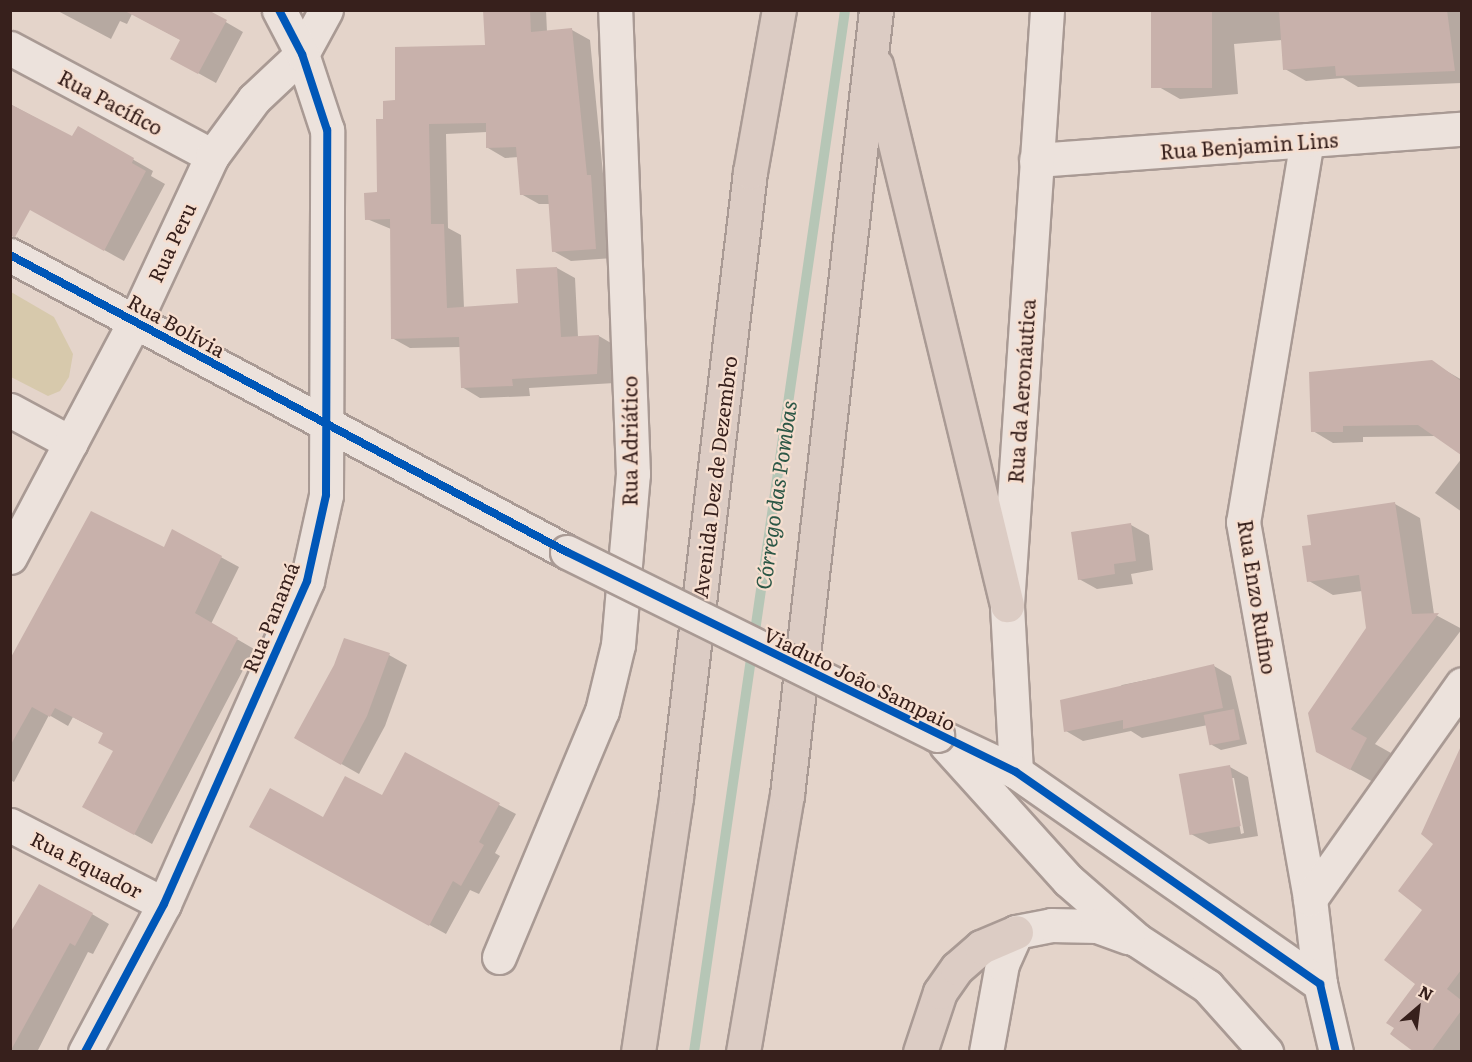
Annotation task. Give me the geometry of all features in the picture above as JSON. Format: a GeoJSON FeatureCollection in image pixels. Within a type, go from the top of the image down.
{"type":"FeatureCollection","features":[{"type":"Feature","properties":{"kind":"highway"},"geometry":{"type":"LineString","coordinates":[[750,172],[757,10]]}},
{"type":"Feature","properties":{"kind":"highway","name":"Avenida Dez de Dezembro"},"geometry":{"type":"LineString","coordinates":[[638,1052],[676,797],[750,172],[779,10]]}},
{"type":"Feature","properties":{"kind":"highway"},"geometry":{"type":"LineString","coordinates":[[743,1052],[787,795],[876,10]]}},
{"type":"Feature","properties":{"kind":"highway"},"geometry":{"type":"LineString","coordinates":[[871,43],[1007,605]]}},
{"type":"Feature","properties":{"kind":"highway"},"geometry":{"type":"LineString","coordinates":[[920,1052],[940,992],[957,968],[981,947],[1016,932]]}},
{"type":"Feature","properties":{"kind":"street","name":"Rua Panamá"},"geometry":{"type":"LineString","coordinates":[[86,1052],[164,904],[307,581],[326,495],[327,130],[302,54],[279,10]]}},
{"type":"Feature","properties":{"kind":"street","name":"Rua Peru"},"geometry":{"type":"LineString","coordinates":[[10,557],[135,321],[212,156],[254,99],[302,54],[326,10]]}},
{"type":"Feature","properties":{"kind":"street","name":"Rua Adriático"},"geometry":{"type":"LineString","coordinates":[[499,957],[602,711],[618,645],[633,474],[615,10]]}},
{"type":"Feature","properties":{"kind":"street","name":"Rua da Aeronáutica"},"geometry":{"type":"LineString","coordinates":[[1016,772],[1007,605],[1047,10]]}},
{"type":"Feature","properties":{"kind":"street","name":"Rua Pacífico"},"geometry":{"type":"LineString","coordinates":[[10,48],[212,156]]}},
{"type":"Feature","properties":{"kind":"street","name":"Rua Benjamin Lins"},"geometry":{"type":"LineString","coordinates":[[1036,160],[1461,129]]}},
{"type":"Feature","properties":{"kind":"street","name":"Rua Enzo Rufino"},"geometry":{"type":"LineString","coordinates":[[1307,140],[1243,522],[1310,899],[1320,984]]}},
{"type":"Feature","properties":{"kind":"street","name":"Rua Bolívia"},"geometry":{"type":"LineString","coordinates":[[10,255],[327,426]]}},
{"type":"Feature","properties":{"kind":"street"},"geometry":{"type":"LineString","coordinates":[[10,410],[71,443]]}},
{"type":"Feature","properties":{"kind":"street","name":"Viaduto João Sampaio"},"geometry":{"type":"LineString","coordinates":[[327,426],[567,552],[1016,772],[1320,984]]}},
{"type":"Feature","properties":{"kind":"street"},"geometry":{"type":"LineString","coordinates":[[1310,899],[1461,684]]}},
{"type":"Feature","properties":{"kind":"street","name":"Viaduto João Sampaio"},"geometry":{"type":"LineString","coordinates":[[937,735],[1068,880],[1137,940],[1207,986],[1266,1052]]}},
{"type":"Feature","properties":{"kind":"street","name":"Rua Equador"},"geometry":{"type":"LineString","coordinates":[[10,825],[164,904]]}},
{"type":"Feature","properties":{"kind":"street"},"geometry":{"type":"LineString","coordinates":[[986,1052],[1002,964],[1016,932],[1051,925],[1097,926],[1137,940]]}},
{"type":"Feature","properties":{"kind":"street"},"geometry":{"type":"LineString","coordinates":[[1320,984],[1333,1036]]}},
{"type":"Feature","properties":{"kind":"shaded area"},"geometry":{"type":"Polygon","coordinates":[[[11,292],[54,317],[73,354],[69,377],[60,391],[48,396],[11,377],[11,292]]]}},
{"type":"Feature","properties":{"kind":"building"},"geometry":{"type":"Polygon","coordinates":[[[123,10],[208,10],[227,20],[198,74],[170,59],[180,40],[123,10]]]}},
{"type":"Feature","properties":{"kind":"building"},"geometry":{"type":"Polygon","coordinates":[[[483,10],[530,10],[531,32],[572,28],[587,175],[591,175],[596,249],[552,252],[548,195],[520,195],[516,147],[486,148],[486,123],[429,124],[431,224],[444,224],[447,308],[518,303],[516,269],[557,267],[561,337],[599,335],[597,374],[512,379],[513,386],[461,388],[459,337],[391,339],[390,219],[365,220],[364,193],[377,192],[376,119],[383,119],[383,101],[395,100],[395,47],[485,45],[483,10]]]}},
{"type":"Feature","properties":{"kind":"building"},"geometry":{"type":"Polygon","coordinates":[[[1151,10],[1212,10],[1212,88],[1151,88],[1151,10]]]}},
{"type":"Feature","properties":{"kind":"building"},"geometry":{"type":"Polygon","coordinates":[[[1279,10],[1447,10],[1455,71],[1336,76],[1335,66],[1283,70],[1279,10]]]}},
{"type":"Feature","properties":{"kind":"building"},"geometry":{"type":"Polygon","coordinates":[[[10,104],[72,136],[78,126],[134,158],[132,163],[146,171],[104,251],[30,210],[15,237],[10,236],[10,104]]]}},
{"type":"Feature","properties":{"kind":"building"},"geometry":{"type":"Polygon","coordinates":[[[1432,360],[1461,381],[1461,455],[1418,425],[1343,426],[1343,432],[1311,432],[1309,372],[1432,360]]]}},
{"type":"Feature","properties":{"kind":"building"},"geometry":{"type":"Polygon","coordinates":[[[1395,502],[1412,614],[1439,613],[1351,729],[1367,738],[1350,770],[1316,752],[1308,713],[1366,628],[1359,575],[1307,582],[1302,546],[1311,545],[1307,515],[1395,502]]]}},
{"type":"Feature","properties":{"kind":"building"},"geometry":{"type":"Polygon","coordinates":[[[91,511],[164,547],[172,529],[222,556],[195,613],[238,638],[134,835],[82,807],[113,751],[98,743],[103,733],[55,708],[50,717],[32,707],[10,746],[10,659],[91,511]]]}},
{"type":"Feature","properties":{"kind":"building"},"geometry":{"type":"Polygon","coordinates":[[[1131,523],[1136,561],[1114,564],[1115,574],[1078,580],[1071,532],[1131,523]]]}},
{"type":"Feature","properties":{"kind":"building"},"geometry":{"type":"Polygon","coordinates":[[[344,638],[390,653],[367,716],[341,765],[294,738],[334,665],[344,638]]]}},
{"type":"Feature","properties":{"kind":"building"},"geometry":{"type":"Polygon","coordinates":[[[1214,664],[1223,708],[1123,729],[1123,720],[1064,732],[1060,700],[1214,664]]]}},
{"type":"Feature","properties":{"kind":"building"},"geometry":{"type":"Polygon","coordinates":[[[1234,709],[1240,739],[1209,745],[1204,715],[1234,709]]]}},
{"type":"Feature","properties":{"kind":"building"},"geometry":{"type":"Polygon","coordinates":[[[1461,746],[1461,970],[1447,989],[1461,1000],[1461,1011],[1431,1052],[1414,1052],[1390,1034],[1394,1028],[1386,1023],[1415,984],[1384,960],[1422,910],[1398,891],[1433,844],[1421,834],[1461,746]]]}},
{"type":"Feature","properties":{"kind":"building"},"geometry":{"type":"Polygon","coordinates":[[[405,752],[500,803],[479,842],[484,845],[461,886],[453,881],[429,926],[249,827],[270,788],[323,817],[345,776],[382,795],[405,752]]]}},
{"type":"Feature","properties":{"kind":"building"},"geometry":{"type":"Polygon","coordinates":[[[1230,765],[1241,826],[1190,835],[1179,774],[1230,765]]]}},
{"type":"Feature","properties":{"kind":"building"},"geometry":{"type":"Polygon","coordinates":[[[39,884],[93,913],[75,946],[70,943],[10,1052],[10,933],[39,884]]]}},
{"type":"Feature","properties":{"kind":"waterway","name":"Córrego das Pombas"},"geometry":{"type":"LineString","coordinates":[[694,1052],[845,10]]}},
{"type":"Feature","properties":{"kind":"cycle path"},"geometry":{"type":"LineString","coordinates":[[85,1052],[164,904],[307,581],[326,495],[327,130],[302,54],[279,10]]}},
{"type":"Feature","properties":{"kind":"cycle path"},"geometry":{"type":"LineString","coordinates":[[10,255],[567,552],[1016,772],[1320,984],[1336,1052]]}}]}
